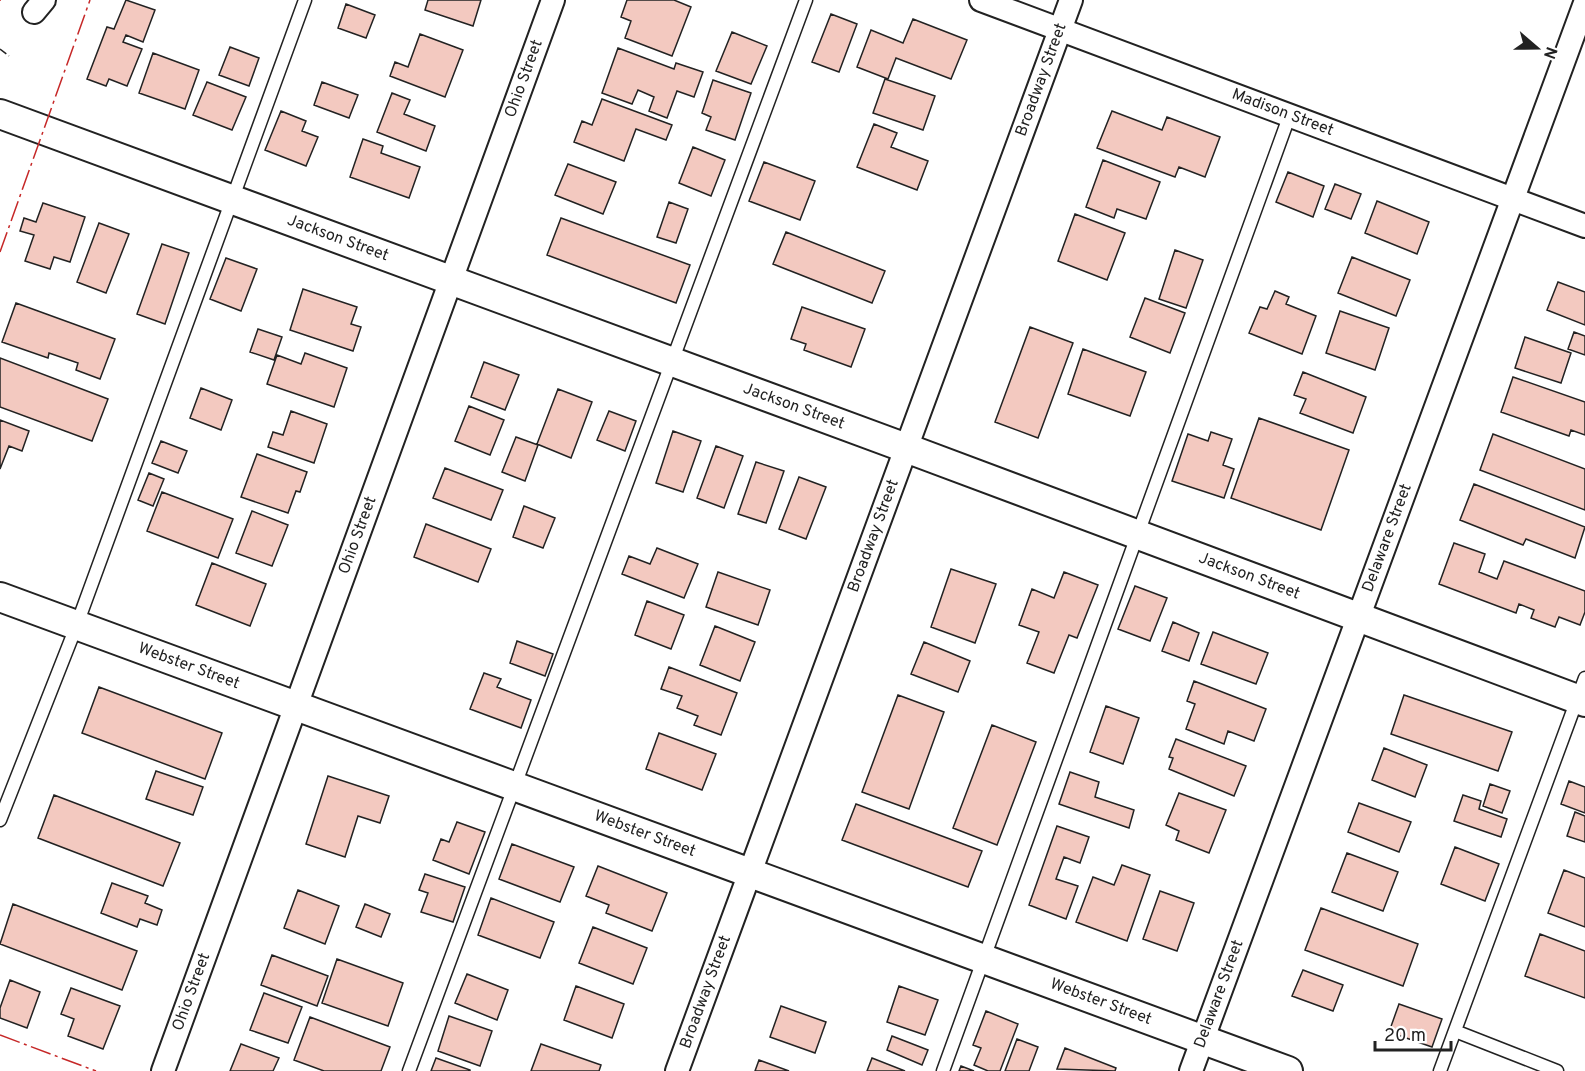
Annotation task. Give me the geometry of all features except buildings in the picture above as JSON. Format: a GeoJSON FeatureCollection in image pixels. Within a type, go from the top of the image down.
{"type":"FeatureCollection","features":[{"type":"Feature","properties":{"kind":"street","name":"Ohio Street"},"geometry":{"type":"LineString","coordinates":[[163,1071],[553,0]]}},
{"type":"Feature","properties":{"kind":"street","name":"Madison Street"},"geometry":{"type":"LineString","coordinates":[[981,0],[1288,117],[1585,226]]}},
{"type":"Feature","properties":{"kind":"street","name":"Broadway Street"},"geometry":{"type":"LineString","coordinates":[[677,1071],[1071,0]]}},
{"type":"Feature","properties":{"kind":"street","name":"Delaware Street"},"geometry":{"type":"LineString","coordinates":[[1191,1071],[1585,3]]}},
{"type":"Feature","properties":{"kind":"street","name":"Jackson Street"},"geometry":{"type":"LineString","coordinates":[[0,114],[906,448],[1358,618],[1582,693]]}},
{"type":"Feature","properties":{"kind":"street","name":"Webster Street"},"geometry":{"type":"LineString","coordinates":[[0,597],[295,708],[751,872],[1288,1071]]}},
{"type":"Feature","properties":{"kind":"lane"},"geometry":{"type":"LineString","coordinates":[[0,820],[76,627],[305,0]]}},
{"type":"Feature","properties":{"kind":"lane"},"geometry":{"type":"LineString","coordinates":[[409,1071],[807,0]]}},
{"type":"Feature","properties":{"kind":"lane"},"geometry":{"type":"LineString","coordinates":[[943,1071],[1288,117]]}},
{"type":"Feature","properties":{"kind":"lane"},"geometry":{"type":"LineString","coordinates":[[1440,1071],[1582,693]]}},
{"type":"Feature","properties":{"kind":"lane"},"geometry":{"type":"LineString","coordinates":[[1455,1030],[1557,1071]]}},
{"type":"Feature","properties":{"kind":"fence"},"geometry":{"type":"LineString","coordinates":[[0,49],[9,56]]}},
{"type":"Feature","properties":{"kind":"power"},"geometry":{"type":"LineString","coordinates":[[0,252],[90,0]]}},
{"type":"Feature","properties":{"kind":"power"},"geometry":{"type":"LineString","coordinates":[[0,1035],[96,1071]]}}]}
